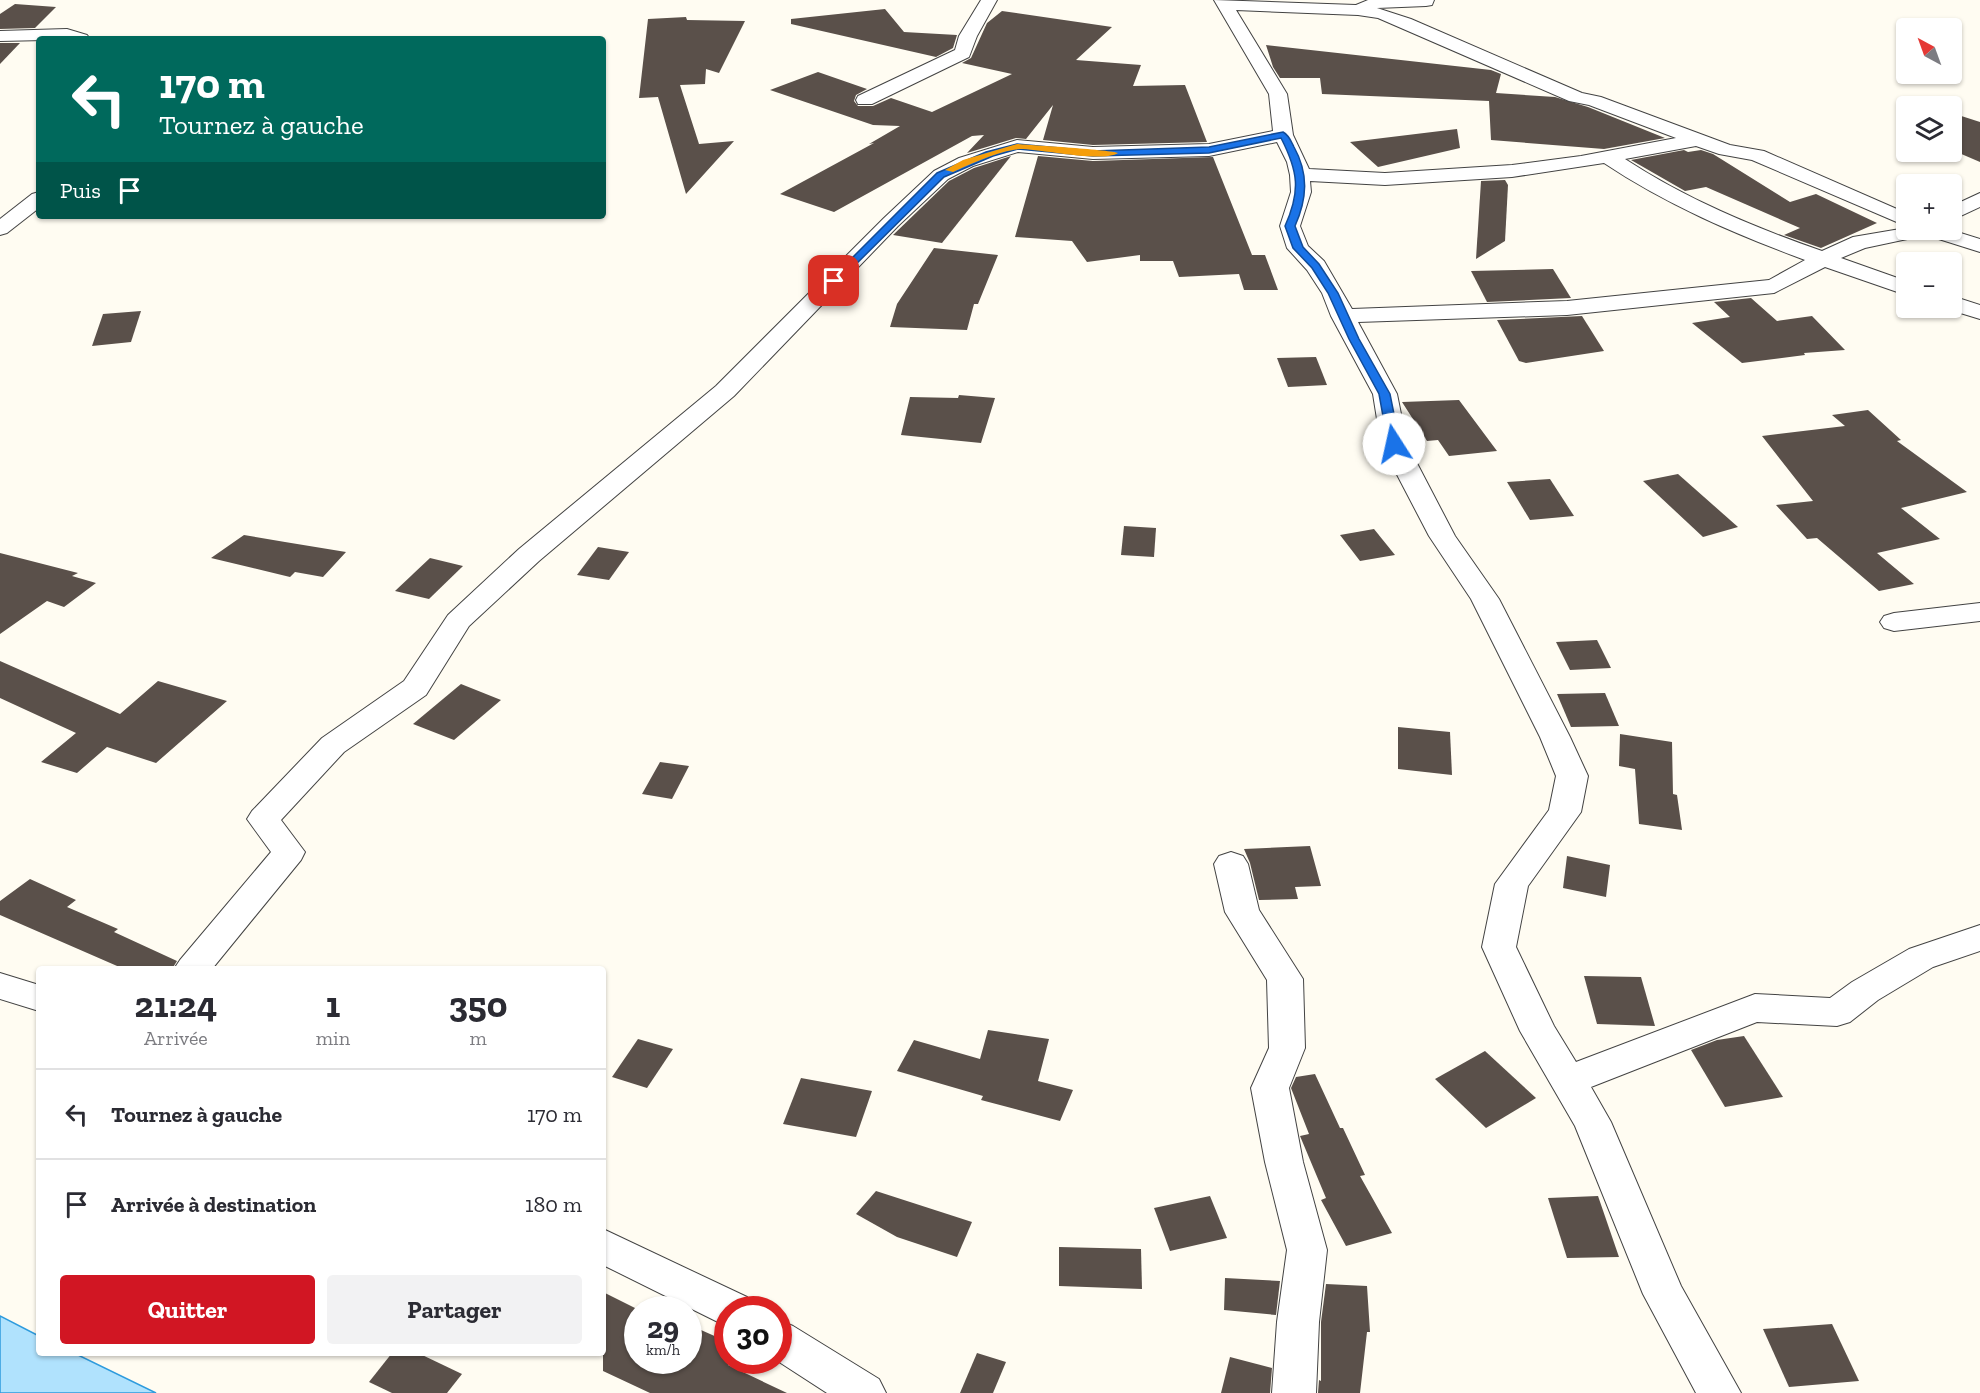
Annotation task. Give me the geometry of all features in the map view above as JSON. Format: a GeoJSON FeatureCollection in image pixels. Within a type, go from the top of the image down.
{"type":"FeatureCollection","features":[{"type":"Feature","properties":{"kind":"street"},"geometry":{"type":"LineString","coordinates":[[865,100],[963,53],[968,36],[989,0]]}},
{"type":"Feature","properties":{"kind":"street"},"geometry":{"type":"LineString","coordinates":[[1223,2],[1368,4],[1426,1]]}},
{"type":"Feature","properties":{"kind":"street"},"geometry":{"type":"LineString","coordinates":[[1223,2],[1278,94],[1283,135],[1298,162],[1300,175],[1301,192],[1290,226],[1298,248],[1316,266],[1325,280],[1385,394],[1394,444],[1442,536],[1485,598],[1555,736],[1572,776],[1565,812],[1512,884],[1499,947],[1538,1031],[1592,1122],[1664,1294],[1719,1393]]}},
{"type":"Feature","properties":{"kind":"street"},"geometry":{"type":"LineString","coordinates":[[1368,4],[1382,14],[1576,98],[1594,101],[1726,150],[1757,155],[1896,216]]}},
{"type":"Feature","properties":{"kind":"street"},"geometry":{"type":"LineString","coordinates":[[0,36],[67,34],[73,36]]}},
{"type":"Feature","properties":{"kind":"street"},"geometry":{"type":"LineString","coordinates":[[194,966],[289,852],[263,819],[333,745],[415,688],[458,621],[529,555],[725,391],[891,222],[941,175],[966,162],[1017,146],[1093,153],[1209,150],[1283,135]]}},
{"type":"Feature","properties":{"kind":"street"},"geometry":{"type":"LineString","coordinates":[[1300,175],[1384,179],[1512,171],[1581,162],[1700,139]]}},
{"type":"Feature","properties":{"kind":"street"},"geometry":{"type":"LineString","coordinates":[[1606,156],[1650,185],[1681,200],[1825,260],[1896,285]]}},
{"type":"Feature","properties":{"kind":"street"},"geometry":{"type":"LineString","coordinates":[[1962,209],[1980,199]]}},
{"type":"Feature","properties":{"kind":"street"},"geometry":{"type":"LineString","coordinates":[[0,229],[36,200]]}},
{"type":"Feature","properties":{"kind":"street"},"geometry":{"type":"LineString","coordinates":[[1342,316],[1578,307],[1774,286],[1861,242],[1896,237]]}},
{"type":"Feature","properties":{"kind":"street"},"geometry":{"type":"LineString","coordinates":[[1962,240],[1980,246]]}},
{"type":"Feature","properties":{"kind":"street"},"geometry":{"type":"LineString","coordinates":[[1962,306],[1980,312]]}},
{"type":"Feature","properties":{"kind":"street"},"geometry":{"type":"LineString","coordinates":[[1894,622],[1980,612]]}},
{"type":"Feature","properties":{"kind":"street"},"geometry":{"type":"LineString","coordinates":[[1231,864],[1242,912],[1285,979],[1287,1048],[1270,1088],[1284,1162],[1307,1250],[1298,1322],[1294,1393]]}},
{"type":"Feature","properties":{"kind":"street"},"geometry":{"type":"LineString","coordinates":[[1568,1081],[1755,1008],[1837,1012],[1865,991],[1921,958],[1980,938]]}},
{"type":"Feature","properties":{"kind":"street"},"geometry":{"type":"LineString","coordinates":[[0,986],[36,997]]}},
{"type":"Feature","properties":{"kind":"street"},"geometry":{"type":"LineString","coordinates":[[606,1247],[714,1301]]}},
{"type":"Feature","properties":{"kind":"street"},"geometry":{"type":"LineString","coordinates":[[792,1348],[864,1393]]}},
{"type":"Feature","properties":{"kind":"water"},"geometry":{"type":"Polygon","coordinates":[[[0,1316],[36,1334],[36,1356],[80,1356],[156,1393],[0,1393],[0,1316]]]}},
{"type":"Feature","properties":{"kind":"building"},"geometry":{"type":"Polygon","coordinates":[[[15,4],[56,7],[35,28],[0,29],[0,14],[15,4]]]}},
{"type":"Feature","properties":{"kind":"building"},"geometry":{"type":"Polygon","coordinates":[[[885,9],[904,32],[957,35],[953,48],[936,57],[791,24],[791,19],[885,9]]]}},
{"type":"Feature","properties":{"kind":"building"},"geometry":{"type":"Polygon","coordinates":[[[1002,11],[1112,27],[1076,60],[1141,65],[1133,86],[1185,85],[1207,142],[1093,145],[1043,140],[1053,105],[1026,139],[1016,138],[967,153],[984,135],[972,136],[834,212],[780,194],[874,143],[869,144],[900,126],[873,125],[770,90],[818,72],[867,89],[856,95],[854,101],[858,106],[873,106],[891,98],[932,112],[1012,74],[962,63],[971,58],[987,23],[1002,11]]]}},
{"type":"Feature","properties":{"kind":"building"},"geometry":{"type":"Polygon","coordinates":[[[686,17],[687,20],[745,21],[719,73],[706,69],[705,84],[680,85],[699,144],[734,141],[686,194],[658,97],[639,98],[648,19],[686,17]]]}},
{"type":"Feature","properties":{"kind":"building"},"geometry":{"type":"Polygon","coordinates":[[[0,43],[20,43],[0,64],[0,43]]]}},
{"type":"Feature","properties":{"kind":"building"},"geometry":{"type":"Polygon","coordinates":[[[1266,45],[1491,70],[1501,74],[1496,93],[1555,97],[1588,107],[1665,138],[1604,149],[1491,140],[1489,101],[1322,94],[1320,78],[1280,78],[1273,67],[1266,45]]]}},
{"type":"Feature","properties":{"kind":"building"},"geometry":{"type":"Polygon","coordinates":[[[1962,116],[1980,122],[1980,162],[1962,154],[1962,116]]]}},
{"type":"Feature","properties":{"kind":"building"},"geometry":{"type":"Polygon","coordinates":[[[1457,129],[1460,148],[1378,167],[1350,142],[1457,129]]]}},
{"type":"Feature","properties":{"kind":"building"},"geometry":{"type":"Polygon","coordinates":[[[1684,150],[1688,152],[1701,150],[1713,154],[1790,202],[1816,194],[1877,223],[1821,248],[1784,235],[1800,228],[1706,187],[1685,191],[1631,160],[1684,150]]]}},
{"type":"Feature","properties":{"kind":"building"},"geometry":{"type":"Polygon","coordinates":[[[1011,156],[942,243],[893,235],[949,181],[974,168],[1011,156]]]}},
{"type":"Feature","properties":{"kind":"building"},"geometry":{"type":"Polygon","coordinates":[[[1038,156],[1093,161],[1213,157],[1252,255],[1265,255],[1278,290],[1244,290],[1239,274],[1179,277],[1173,261],[1140,261],[1140,255],[1087,262],[1072,241],[1015,237],[1038,156]]]}},
{"type":"Feature","properties":{"kind":"building"},"geometry":{"type":"Polygon","coordinates":[[[1505,180],[1508,185],[1505,241],[1476,259],[1481,181],[1505,180]]]}},
{"type":"Feature","properties":{"kind":"building"},"geometry":{"type":"Polygon","coordinates":[[[934,248],[998,255],[978,304],[974,304],[967,330],[890,327],[897,304],[934,248]]]}},
{"type":"Feature","properties":{"kind":"building"},"geometry":{"type":"Polygon","coordinates":[[[1553,269],[1571,298],[1487,302],[1471,271],[1553,269]]]}},
{"type":"Feature","properties":{"kind":"building"},"geometry":{"type":"Polygon","coordinates":[[[1751,298],[1777,321],[1812,316],[1845,350],[1804,353],[1805,355],[1742,363],[1692,323],[1730,317],[1714,302],[1751,298]]]}},
{"type":"Feature","properties":{"kind":"building"},"geometry":{"type":"Polygon","coordinates":[[[141,311],[131,342],[92,346],[103,314],[141,311]]]}},
{"type":"Feature","properties":{"kind":"building"},"geometry":{"type":"Polygon","coordinates":[[[1582,316],[1604,351],[1526,363],[1519,361],[1497,320],[1582,316]]]}},
{"type":"Feature","properties":{"kind":"building"},"geometry":{"type":"Polygon","coordinates":[[[1316,357],[1327,385],[1288,387],[1277,358],[1316,357]]]}},
{"type":"Feature","properties":{"kind":"building"},"geometry":{"type":"Polygon","coordinates":[[[959,395],[995,398],[981,443],[901,435],[910,397],[958,398],[959,395]]]}},
{"type":"Feature","properties":{"kind":"building"},"geometry":{"type":"Polygon","coordinates":[[[1459,400],[1497,451],[1449,456],[1438,440],[1427,441],[1402,402],[1459,400]]]}},
{"type":"Feature","properties":{"kind":"building"},"geometry":{"type":"Polygon","coordinates":[[[1868,410],[1901,440],[1897,441],[1967,492],[1901,508],[1940,539],[1877,553],[1914,584],[1879,591],[1817,538],[1807,539],[1776,505],[1813,501],[1762,436],[1845,426],[1832,415],[1868,410]]]}},
{"type":"Feature","properties":{"kind":"building"},"geometry":{"type":"Polygon","coordinates":[[[1678,474],[1738,527],[1703,537],[1643,481],[1678,474]]]}},
{"type":"Feature","properties":{"kind":"building"},"geometry":{"type":"Polygon","coordinates":[[[1550,479],[1574,516],[1530,520],[1507,482],[1550,479]]]}},
{"type":"Feature","properties":{"kind":"building"},"geometry":{"type":"Polygon","coordinates":[[[1124,526],[1156,528],[1154,557],[1121,555],[1124,526]]]}},
{"type":"Feature","properties":{"kind":"building"},"geometry":{"type":"Polygon","coordinates":[[[1374,529],[1395,555],[1360,561],[1340,535],[1374,529]]]}},
{"type":"Feature","properties":{"kind":"building"},"geometry":{"type":"Polygon","coordinates":[[[244,535],[346,552],[323,577],[295,572],[290,577],[211,558],[244,535]]]}},
{"type":"Feature","properties":{"kind":"building"},"geometry":{"type":"Polygon","coordinates":[[[598,547],[629,552],[609,580],[577,575],[598,547]]]}},
{"type":"Feature","properties":{"kind":"building"},"geometry":{"type":"Polygon","coordinates":[[[0,553],[78,573],[72,576],[96,583],[64,607],[47,601],[0,634],[0,553]]]}},
{"type":"Feature","properties":{"kind":"building"},"geometry":{"type":"Polygon","coordinates":[[[430,558],[463,566],[429,599],[395,591],[430,558]]]}},
{"type":"Feature","properties":{"kind":"building"},"geometry":{"type":"Polygon","coordinates":[[[1597,640],[1611,668],[1570,670],[1556,642],[1597,640]]]}},
{"type":"Feature","properties":{"kind":"building"},"geometry":{"type":"Polygon","coordinates":[[[0,661],[120,714],[158,681],[227,701],[156,763],[107,747],[77,773],[41,762],[76,733],[0,698],[0,661]]]}},
{"type":"Feature","properties":{"kind":"building"},"geometry":{"type":"Polygon","coordinates":[[[461,684],[501,700],[454,740],[413,724],[461,684]]]}},
{"type":"Feature","properties":{"kind":"building"},"geometry":{"type":"Polygon","coordinates":[[[1605,693],[1619,726],[1571,727],[1557,694],[1605,693]]]}},
{"type":"Feature","properties":{"kind":"building"},"geometry":{"type":"Polygon","coordinates":[[[1398,727],[1450,732],[1452,775],[1398,769],[1398,727]]]}},
{"type":"Feature","properties":{"kind":"building"},"geometry":{"type":"Polygon","coordinates":[[[1620,734],[1672,742],[1673,794],[1677,795],[1682,830],[1639,824],[1635,769],[1619,766],[1620,734]]]}},
{"type":"Feature","properties":{"kind":"building"},"geometry":{"type":"Polygon","coordinates":[[[660,762],[689,766],[672,799],[642,794],[660,762]]]}},
{"type":"Feature","properties":{"kind":"building"},"geometry":{"type":"Polygon","coordinates":[[[1310,846],[1321,886],[1295,887],[1298,899],[1259,900],[1250,863],[1244,849],[1310,846]]]}},
{"type":"Feature","properties":{"kind":"building"},"geometry":{"type":"Polygon","coordinates":[[[1567,856],[1610,865],[1606,897],[1563,888],[1567,856]]]}},
{"type":"Feature","properties":{"kind":"building"},"geometry":{"type":"Polygon","coordinates":[[[30,879],[76,900],[67,907],[118,929],[114,932],[177,961],[174,966],[117,966],[0,915],[0,901],[30,879]]]}},
{"type":"Feature","properties":{"kind":"building"},"geometry":{"type":"Polygon","coordinates":[[[1584,976],[1641,977],[1655,1026],[1597,1024],[1584,976]]]}},
{"type":"Feature","properties":{"kind":"building"},"geometry":{"type":"Polygon","coordinates":[[[988,1030],[1049,1039],[1038,1081],[1073,1090],[1060,1121],[981,1100],[983,1096],[897,1071],[914,1040],[980,1059],[988,1030]]]}},
{"type":"Feature","properties":{"kind":"building"},"geometry":{"type":"Polygon","coordinates":[[[1744,1036],[1783,1097],[1725,1107],[1691,1050],[1717,1040],[1744,1036]]]}},
{"type":"Feature","properties":{"kind":"building"},"geometry":{"type":"Polygon","coordinates":[[[638,1039],[673,1049],[647,1088],[612,1077],[638,1039]]]}},
{"type":"Feature","properties":{"kind":"building"},"geometry":{"type":"Polygon","coordinates":[[[1485,1051],[1536,1098],[1486,1128],[1435,1079],[1485,1051]]]}},
{"type":"Feature","properties":{"kind":"building"},"geometry":{"type":"Polygon","coordinates":[[[1315,1074],[1365,1175],[1360,1176],[1392,1233],[1346,1246],[1321,1200],[1326,1198],[1300,1136],[1309,1134],[1291,1088],[1296,1077],[1315,1074]]]}},
{"type":"Feature","properties":{"kind":"building"},"geometry":{"type":"Polygon","coordinates":[[[801,1078],[872,1091],[856,1137],[783,1124],[801,1078]]]}},
{"type":"Feature","properties":{"kind":"building"},"geometry":{"type":"Polygon","coordinates":[[[876,1191],[972,1222],[957,1257],[897,1237],[856,1214],[876,1191]]]}},
{"type":"Feature","properties":{"kind":"building"},"geometry":{"type":"Polygon","coordinates":[[[1210,1196],[1227,1238],[1170,1251],[1154,1208],[1210,1196]]]}},
{"type":"Feature","properties":{"kind":"building"},"geometry":{"type":"Polygon","coordinates":[[[1598,1196],[1619,1257],[1567,1258],[1548,1198],[1598,1196]]]}},
{"type":"Feature","properties":{"kind":"building"},"geometry":{"type":"Polygon","coordinates":[[[1059,1247],[1141,1249],[1142,1289],[1059,1286],[1059,1247]]]}},
{"type":"Feature","properties":{"kind":"building"},"geometry":{"type":"Polygon","coordinates":[[[1225,1278],[1280,1281],[1276,1315],[1224,1310],[1225,1278]]]}},
{"type":"Feature","properties":{"kind":"building"},"geometry":{"type":"Polygon","coordinates":[[[1326,1284],[1367,1286],[1370,1332],[1367,1332],[1360,1393],[1318,1393],[1319,1380],[1321,1381],[1321,1322],[1326,1284]]]}},
{"type":"Feature","properties":{"kind":"building"},"geometry":{"type":"Polygon","coordinates":[[[606,1294],[624,1302],[624,1374],[702,1374],[702,1330],[714,1336],[714,1374],[747,1374],[787,1393],[650,1393],[603,1371],[603,1356],[606,1356],[606,1294]]]}},
{"type":"Feature","properties":{"kind":"building"},"geometry":{"type":"Polygon","coordinates":[[[1832,1324],[1859,1381],[1789,1387],[1763,1329],[1832,1324]]]}},
{"type":"Feature","properties":{"kind":"building"},"geometry":{"type":"Polygon","coordinates":[[[977,1353],[1006,1362],[993,1393],[960,1393],[977,1353]]]}},
{"type":"Feature","properties":{"kind":"building"},"geometry":{"type":"Polygon","coordinates":[[[390,1356],[424,1356],[462,1374],[447,1393],[392,1393],[369,1382],[390,1356]]]}},
{"type":"Feature","properties":{"kind":"building"},"geometry":{"type":"Polygon","coordinates":[[[1230,1357],[1272,1368],[1270,1393],[1221,1393],[1230,1357]]]}},
{"type":"Feature","properties":{"kind":"slow traffic"},"geometry":{"type":"LineString","coordinates":[[949,170],[966,162],[1017,146],[1113,153]]}},
{"type":"Feature","properties":{"kind":"route"},"geometry":{"type":"LineString","coordinates":[[834,281],[941,175],[966,162],[990,154],[1017,146],[1093,153],[1209,150],[1283,135],[1298,162],[1300,175],[1301,192],[1290,226],[1298,248],[1316,266],[1333,293],[1342,316],[1385,394],[1394,444]]}}]}
